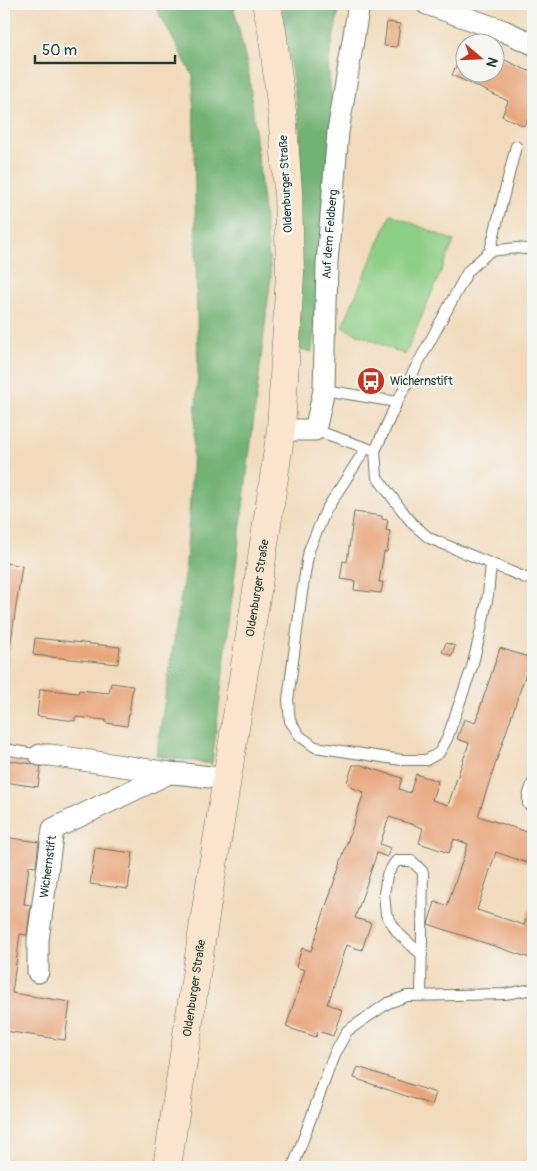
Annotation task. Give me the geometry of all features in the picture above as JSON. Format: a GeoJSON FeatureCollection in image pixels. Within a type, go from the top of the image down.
{"type":"FeatureCollection","features":[{"type":"Feature","properties":{"kind":"main road","name":"Oldenburger Straße"},"geometry":{"type":"LineString","coordinates":[[167,1167],[281,430],[290,273],[288,192],[282,112],[272,30],[266,4]]}},
{"type":"Feature","properties":{"kind":"street","name":"Auf dem Feldberg"},"geometry":{"type":"LineString","coordinates":[[315,430],[324,390],[327,263],[337,151],[359,4]]}},
{"type":"Feature","properties":{"kind":"street"},"geometry":{"type":"LineString","coordinates":[[427,4],[504,31],[533,44]]}},
{"type":"Feature","properties":{"kind":"street"},"geometry":{"type":"LineString","coordinates":[[281,430],[315,430]]}},
{"type":"Feature","properties":{"kind":"street"},"geometry":{"type":"LineString","coordinates":[[40,755],[227,779]]}},
{"type":"Feature","properties":{"kind":"street","name":"Wichernstift"},"geometry":{"type":"LineString","coordinates":[[38,972],[38,940],[53,829],[169,773]]}},
{"type":"Feature","properties":{"kind":"lane"},"geometry":{"type":"LineString","coordinates":[[491,564],[482,630],[472,667],[447,739],[439,753],[426,760],[402,760],[315,747],[300,736],[290,721],[288,700],[309,550],[326,510],[370,450],[468,271],[490,251],[516,146]]}},
{"type":"Feature","properties":{"kind":"lane"},"geometry":{"type":"LineString","coordinates":[[490,251],[517,248],[533,250]]}},
{"type":"Feature","properties":{"kind":"lane"},"geometry":{"type":"LineString","coordinates":[[324,390],[397,402]]}},
{"type":"Feature","properties":{"kind":"lane"},"geometry":{"type":"LineString","coordinates":[[315,430],[370,450]]}},
{"type":"Feature","properties":{"kind":"lane"},"geometry":{"type":"LineString","coordinates":[[370,450],[377,477],[401,510],[429,538],[533,581]]}},
{"type":"Feature","properties":{"kind":"lane"},"geometry":{"type":"LineString","coordinates":[[4,749],[40,755]]}},
{"type":"Feature","properties":{"kind":"lane"},"geometry":{"type":"LineString","coordinates":[[533,782],[528,796],[528,804],[533,807]]}},
{"type":"Feature","properties":{"kind":"lane"},"geometry":{"type":"LineString","coordinates":[[421,996],[422,955],[424,872],[412,861],[396,861],[388,875],[384,894],[386,914],[398,933],[422,955]]}},
{"type":"Feature","properties":{"kind":"lane"},"geometry":{"type":"LineString","coordinates":[[293,1167],[334,1055],[348,1032],[388,1003],[407,996],[505,994],[533,989]]}},
{"type":"Feature","properties":{"kind":"green space"},"geometry":{"type":"Polygon","coordinates":[[[154,4],[233,4],[249,74],[271,276],[212,764],[156,756],[186,563],[198,372],[193,76],[154,4]]]}},
{"type":"Feature","properties":{"kind":"green space"},"geometry":{"type":"Polygon","coordinates":[[[281,4],[340,4],[328,65],[333,113],[312,352],[298,349],[300,129],[281,4]]]}},
{"type":"Feature","properties":{"kind":"green space"},"geometry":{"type":"Polygon","coordinates":[[[391,214],[454,241],[405,355],[342,327],[391,214]]]}},
{"type":"Feature","properties":{"kind":"building"},"geometry":{"type":"Polygon","coordinates":[[[387,22],[400,24],[397,47],[384,46],[387,22]]]}},
{"type":"Feature","properties":{"kind":"building"},"geometry":{"type":"Polygon","coordinates":[[[504,60],[533,73],[533,122],[528,119],[524,126],[502,116],[508,101],[467,82],[504,82],[504,60]]]}},
{"type":"Feature","properties":{"kind":"building"},"geometry":{"type":"Polygon","coordinates":[[[354,512],[382,516],[382,519],[388,520],[386,530],[390,531],[387,552],[384,552],[379,582],[383,582],[381,593],[354,590],[355,581],[340,579],[343,561],[347,562],[354,512]]]}},
{"type":"Feature","properties":{"kind":"building"},"geometry":{"type":"Polygon","coordinates":[[[7,563],[22,566],[4,681],[4,586],[7,563]]]}},
{"type":"Feature","properties":{"kind":"building"},"geometry":{"type":"Polygon","coordinates":[[[35,638],[120,647],[118,664],[33,655],[35,638]]]}},
{"type":"Feature","properties":{"kind":"building"},"geometry":{"type":"Polygon","coordinates":[[[446,643],[455,646],[452,656],[442,652],[446,643]]]}},
{"type":"Feature","properties":{"kind":"building"},"geometry":{"type":"Polygon","coordinates":[[[500,648],[531,658],[478,816],[533,834],[533,865],[496,852],[477,910],[524,925],[533,900],[533,959],[428,924],[435,902],[447,906],[468,844],[454,839],[449,853],[419,843],[423,828],[389,817],[380,844],[390,848],[387,857],[377,853],[355,918],[371,923],[362,950],[346,945],[327,1004],[342,1010],[333,1036],[318,1031],[316,1037],[286,1027],[305,970],[296,967],[302,948],[311,951],[364,792],[353,788],[347,782],[353,765],[361,765],[402,778],[399,789],[410,793],[416,774],[438,781],[432,800],[448,805],[469,743],[457,739],[464,719],[475,723],[500,648]]]}},
{"type":"Feature","properties":{"kind":"building"},"geometry":{"type":"Polygon","coordinates":[[[111,683],[133,686],[127,726],[106,723],[106,720],[75,717],[75,721],[37,716],[40,689],[78,693],[79,690],[109,693],[111,683]]]}},
{"type":"Feature","properties":{"kind":"building"},"geometry":{"type":"Polygon","coordinates":[[[4,760],[41,765],[38,787],[4,782],[4,760]]]}},
{"type":"Feature","properties":{"kind":"building"},"geometry":{"type":"Polygon","coordinates":[[[4,837],[39,842],[36,867],[29,866],[24,904],[31,905],[27,935],[20,934],[12,993],[70,1002],[65,1040],[4,1031],[4,837]]]}},
{"type":"Feature","properties":{"kind":"building"},"geometry":{"type":"Polygon","coordinates":[[[95,848],[133,853],[128,889],[90,884],[95,848]]]}},
{"type":"Feature","properties":{"kind":"building"},"geometry":{"type":"Polygon","coordinates":[[[358,1067],[436,1093],[432,1105],[354,1078],[358,1067]]]}},
{"type":"Feature","properties":{"kind":"place","name":"Wichernstift"},"geometry":{"type":"Point","coordinates":[371,381]}}]}
